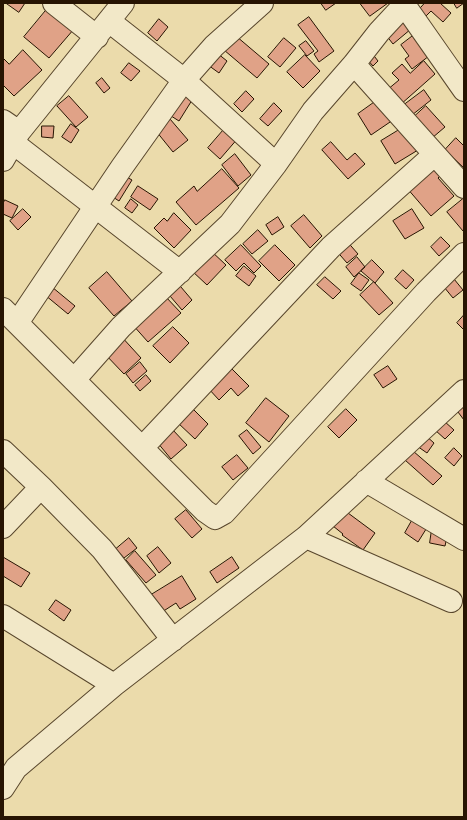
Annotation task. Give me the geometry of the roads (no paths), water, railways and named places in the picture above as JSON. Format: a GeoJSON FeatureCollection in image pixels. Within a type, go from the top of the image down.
{"type":"FeatureCollection","features":[{"type":"Feature","properties":{"kind":"street"},"geometry":{"type":"LineString","coordinates":[[54,3],[103,29],[184,80],[276,164]]}},
{"type":"Feature","properties":{"kind":"street"},"geometry":{"type":"LineString","coordinates":[[124,3],[9,139],[180,272]]}},
{"type":"Feature","properties":{"kind":"street"},"geometry":{"type":"LineString","coordinates":[[262,3],[214,46],[184,80],[96,206],[10,316],[205,511],[215,518],[224,513],[426,292],[464,254]]}},
{"type":"Feature","properties":{"kind":"street"},"geometry":{"type":"LineString","coordinates":[[74,380],[121,328],[230,224],[276,164],[313,111],[404,4],[464,90]]}},
{"type":"Feature","properties":{"kind":"street"},"geometry":{"type":"LineString","coordinates":[[354,64],[464,187]]}},
{"type":"Feature","properties":{"kind":"street"},"geometry":{"type":"LineString","coordinates":[[142,448],[331,247],[434,155]]}},
{"type":"Feature","properties":{"kind":"street"},"geometry":{"type":"LineString","coordinates":[[3,788],[16,768],[114,685],[306,537],[464,391]]}},
{"type":"Feature","properties":{"kind":"street"},"geometry":{"type":"LineString","coordinates":[[3,451],[102,549],[172,640]]}},
{"type":"Feature","properties":{"kind":"street"},"geometry":{"type":"LineString","coordinates":[[366,482],[464,539]]}},
{"type":"Feature","properties":{"kind":"street"},"geometry":{"type":"LineString","coordinates":[[3,527],[41,487]]}},
{"type":"Feature","properties":{"kind":"street"},"geometry":{"type":"LineString","coordinates":[[306,537],[451,601]]}},
{"type":"Feature","properties":{"kind":"street"},"geometry":{"type":"LineString","coordinates":[[3,616],[114,685]]}}]}
